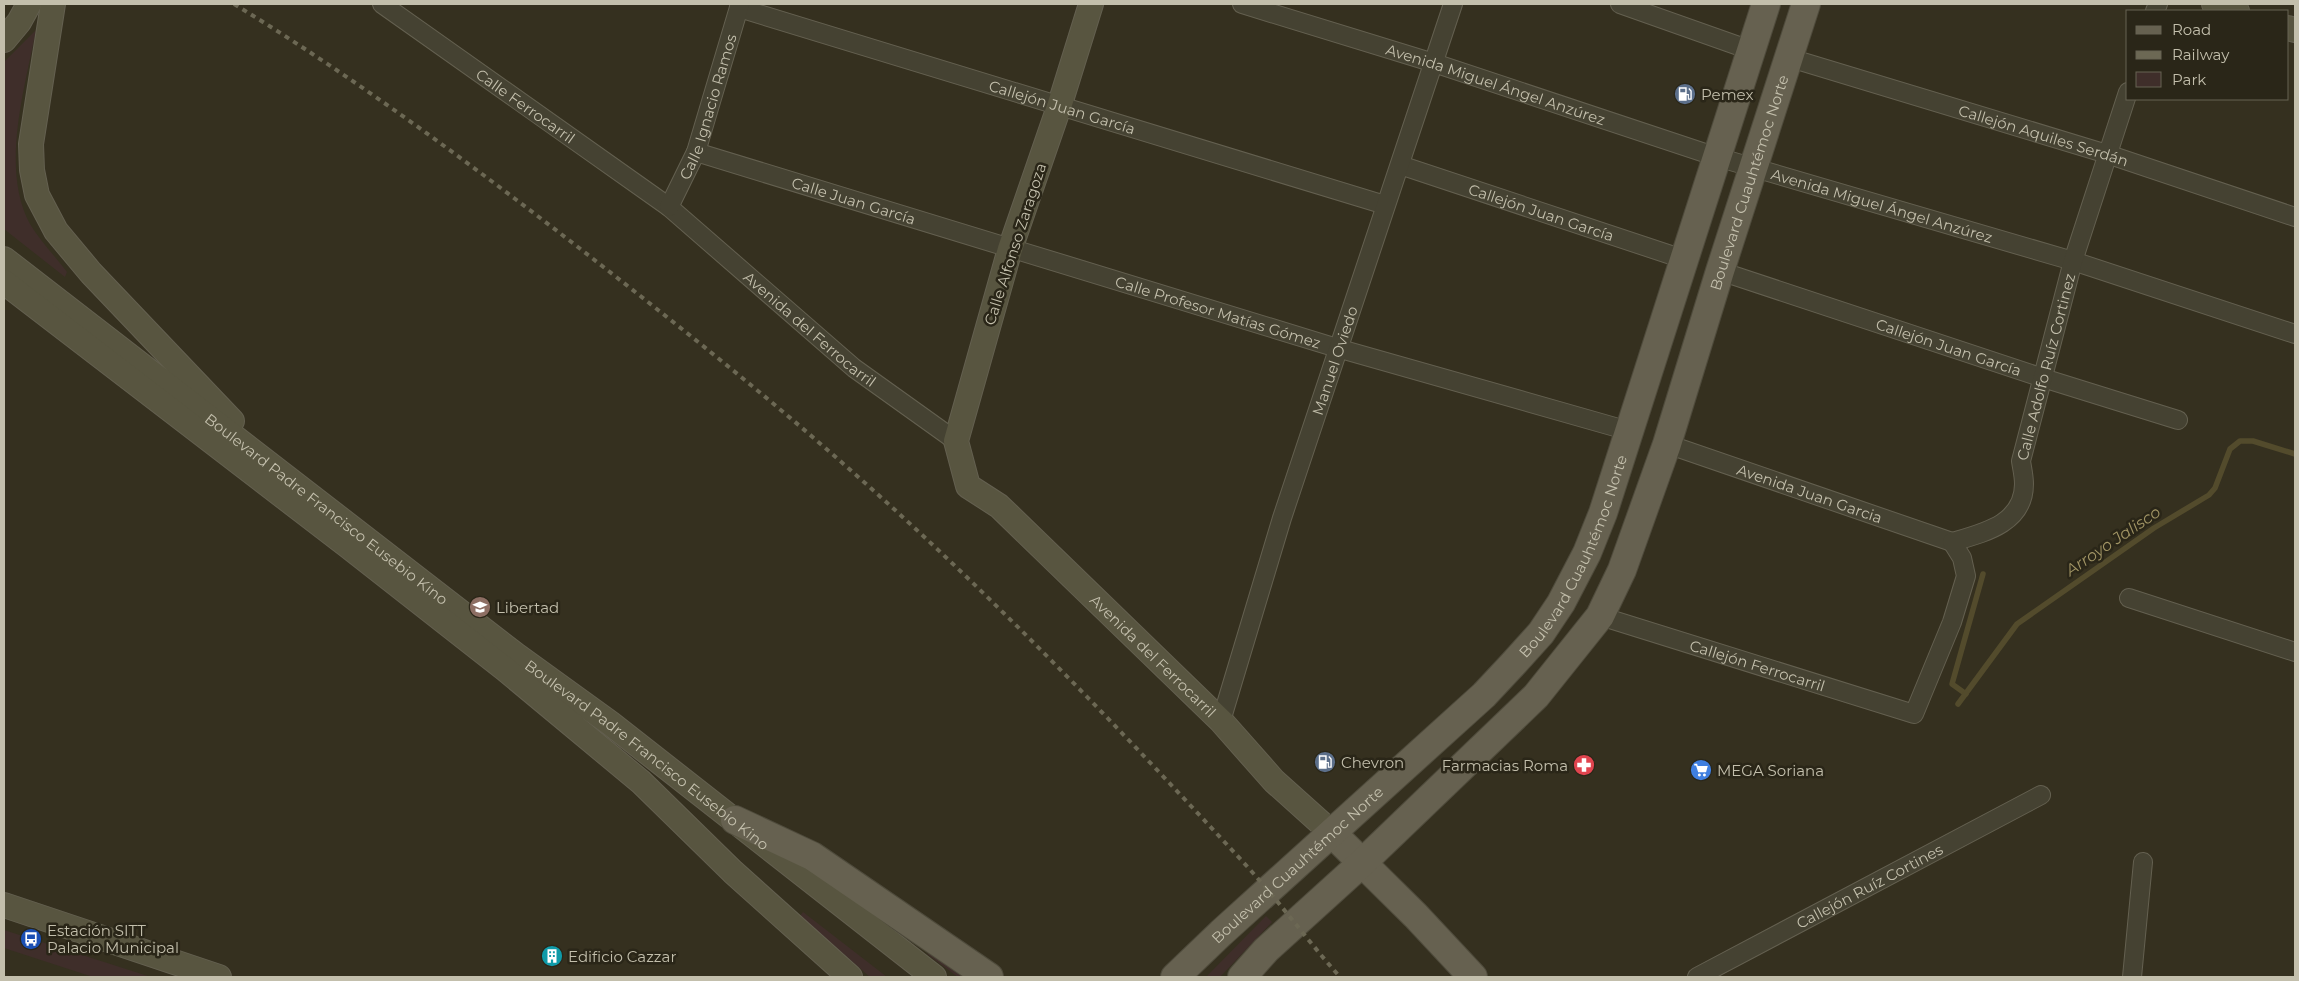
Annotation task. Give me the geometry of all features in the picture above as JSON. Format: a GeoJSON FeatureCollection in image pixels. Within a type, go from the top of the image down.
{"type":"FeatureCollection","features":[{"type":"Feature","properties":{"kind":"main road"},"geometry":{"type":"LineString","coordinates":[[4,40],[19,22],[30,4]]}},
{"type":"Feature","properties":{"kind":"main road"},"geometry":{"type":"LineString","coordinates":[[53,4],[31,144],[32,170],[37,195],[56,231],[91,273],[220,406],[258,454]]}},
{"type":"Feature","properties":{"kind":"main road","name":"Calle Alfonso Zaragoza"},"geometry":{"type":"LineString","coordinates":[[956,441],[1010,249],[1059,108],[1092,4]]}},
{"type":"Feature","properties":{"kind":"main road","name":"Boulevard Cuauhtémoc Norte"},"geometry":{"type":"LineString","coordinates":[[1176,973],[1484,695],[1541,633],[1561,603],[1587,553],[1629,431],[1766,4]]}},
{"type":"Feature","properties":{"kind":"main road","name":"Boulevard Cuauhtémoc Norte"},"geometry":{"type":"LineString","coordinates":[[1242,977],[1266,950],[1362,863],[1536,696],[1573,653],[1600,616],[1622,570],[1667,444],[1720,271],[1806,4]]}},
{"type":"Feature","properties":{"kind":"main road"},"geometry":{"type":"LineString","coordinates":[[2214,4],[2234,10]]}},
{"type":"Feature","properties":{"kind":"main road","name":"Boulevard Padre Francisco Eusebio Kino"},"geometry":{"type":"LineString","coordinates":[[4,259],[516,655],[610,723],[934,977]]}},
{"type":"Feature","properties":{"kind":"main road","name":"Boulevard Padre Francisco Eusebio Kino"},"geometry":{"type":"LineString","coordinates":[[4,282],[505,669],[641,782],[733,872],[850,977]]}},
{"type":"Feature","properties":{"kind":"main road","name":"Avenida del Ferrocarril"},"geometry":{"type":"LineString","coordinates":[[956,441],[968,486],[999,506],[1221,721],[1274,781],[1332,833]]}},
{"type":"Feature","properties":{"kind":"main road"},"geometry":{"type":"LineString","coordinates":[[735,820],[812,856],[989,977]]}},
{"type":"Feature","properties":{"kind":"main road"},"geometry":{"type":"LineString","coordinates":[[1332,833],[1416,916],[1473,977]]}},
{"type":"Feature","properties":{"kind":"main road"},"geometry":{"type":"LineString","coordinates":[[4,905],[218,977]]}},
{"type":"Feature","properties":{"kind":"street","name":"Calle Ferrocarril"},"geometry":{"type":"LineString","coordinates":[[382,4],[670,207]]}},
{"type":"Feature","properties":{"kind":"street","name":"Avenida Miguel Ángel Anzúrez"},"geometry":{"type":"LineString","coordinates":[[1242,4],[1434,63],[1717,157],[2074,261],[2295,334]]}},
{"type":"Feature","properties":{"kind":"street","name":"Manuel Oviedo"},"geometry":{"type":"LineString","coordinates":[[1221,721],[1282,518],[1337,348],[1453,4]]}},
{"type":"Feature","properties":{"kind":"street"},"geometry":{"type":"LineString","coordinates":[[1620,4],[1750,50]]}},
{"type":"Feature","properties":{"kind":"street","name":"Calle Ignacio Ramos"},"geometry":{"type":"LineString","coordinates":[[670,207],[696,152],[739,6]]}},
{"type":"Feature","properties":{"kind":"street","name":"Callejón Juan García"},"geometry":{"type":"LineString","coordinates":[[739,6],[1059,108],[1385,205]]}},
{"type":"Feature","properties":{"kind":"street","name":"Callejón Aquiles Serdán"},"geometry":{"type":"LineString","coordinates":[[1790,58],[2107,154],[2295,217]]}},
{"type":"Feature","properties":{"kind":"street","name":"Calle Adolfo Ruíz Cortinez"},"geometry":{"type":"LineString","coordinates":[[1952,542],[1994,529],[2017,511],[2024,484],[2020,461],[2074,261],[2126,98]]}},
{"type":"Feature","properties":{"kind":"street","name":"Calle Juan García"},"geometry":{"type":"LineString","coordinates":[[696,152],[1010,249]]}},
{"type":"Feature","properties":{"kind":"street","name":"Callejón Juan García"},"geometry":{"type":"LineString","coordinates":[[1400,165],[1683,259]]}},
{"type":"Feature","properties":{"kind":"street","name":"Avenida del Ferrocarril"},"geometry":{"type":"LineString","coordinates":[[670,207],[854,368],[956,441]]}},
{"type":"Feature","properties":{"kind":"street","name":"Calle Profesor Matías Gómez"},"geometry":{"type":"LineString","coordinates":[[1010,249],[1337,348],[1629,431]]}},
{"type":"Feature","properties":{"kind":"street","name":"Callejón Juan García"},"geometry":{"type":"LineString","coordinates":[[1720,271],[2043,378],[2178,420]]}},
{"type":"Feature","properties":{"kind":"street","name":"Avenida Juan Garcia"},"geometry":{"type":"LineString","coordinates":[[1667,444],[1952,542]]}},
{"type":"Feature","properties":{"kind":"street","name":"Callejón Ferrocarril"},"geometry":{"type":"LineString","coordinates":[[1600,616],[1914,714],[1952,622],[1966,576],[1962,558],[1952,542]]}},
{"type":"Feature","properties":{"kind":"street"},"geometry":{"type":"LineString","coordinates":[[2129,598],[2295,652]]}},
{"type":"Feature","properties":{"kind":"street","name":"Callejón Ruíz Cortines"},"geometry":{"type":"LineString","coordinates":[[1696,977],[2041,795]]}},
{"type":"Feature","properties":{"kind":"street"},"geometry":{"type":"LineString","coordinates":[[2132,977],[2144,862]]}},
{"type":"Feature","properties":{"kind":"green space"},"geometry":{"type":"Polygon","coordinates":[[[36,30],[21,102],[16,154],[17,179],[21,202],[30,224],[67,272],[65,277],[4,229],[4,62],[36,30]]]}},
{"type":"Feature","properties":{"kind":"green space"},"geometry":{"type":"Polygon","coordinates":[[[803,912],[887,977],[870,977],[800,916],[803,912]]]}},
{"type":"Feature","properties":{"kind":"green space"},"geometry":{"type":"Polygon","coordinates":[[[1266,916],[1272,922],[1220,977],[1206,977],[1266,916]]]}},
{"type":"Feature","properties":{"kind":"green space"},"geometry":{"type":"Polygon","coordinates":[[[4,930],[151,977],[93,977],[4,948],[4,930]]]}},
{"type":"Feature","properties":{"kind":"green space"},"geometry":{"type":"Polygon","coordinates":[[[929,953],[963,977],[958,977],[927,954],[929,953]]]}},
{"type":"Feature","properties":{"kind":"waterway","name":"Arroyo Jalisco"},"geometry":{"type":"LineString","coordinates":[[1958,704],[2017,624],[2154,528],[2209,495],[2215,488],[2230,449],[2240,441],[2253,441],[2295,454]]}},
{"type":"Feature","properties":{"kind":"waterway"},"geometry":{"type":"LineString","coordinates":[[1966,694],[1952,684],[1983,574]]}},
{"type":"Feature","properties":{"kind":"railway"},"geometry":{"type":"LineString","coordinates":[[234,4],[364,89],[533,212],[716,357],[856,475],[957,568],[1103,713],[1244,863],[1340,977]]}},
{"type":"Feature","properties":{"kind":"place","name":"Pemex"},"geometry":{"type":"Point","coordinates":[1685,94]}},
{"type":"Feature","properties":{"kind":"place","name":"Libertad"},"geometry":{"type":"Point","coordinates":[480,607]}},
{"type":"Feature","properties":{"kind":"place","name":"Chevron"},"geometry":{"type":"Point","coordinates":[1325,762]}},
{"type":"Feature","properties":{"kind":"place","name":"Farmacias Roma"},"geometry":{"type":"Point","coordinates":[1584,765]}},
{"type":"Feature","properties":{"kind":"place","name":"MEGA Soriana"},"geometry":{"type":"Point","coordinates":[1701,770]}},
{"type":"Feature","properties":{"kind":"place","name":"Estación SITT Palacio Municipal"},"geometry":{"type":"Point","coordinates":[31,939]}},
{"type":"Feature","properties":{"kind":"place","name":"Edificio Cazzar"},"geometry":{"type":"Point","coordinates":[552,956]}}]}
